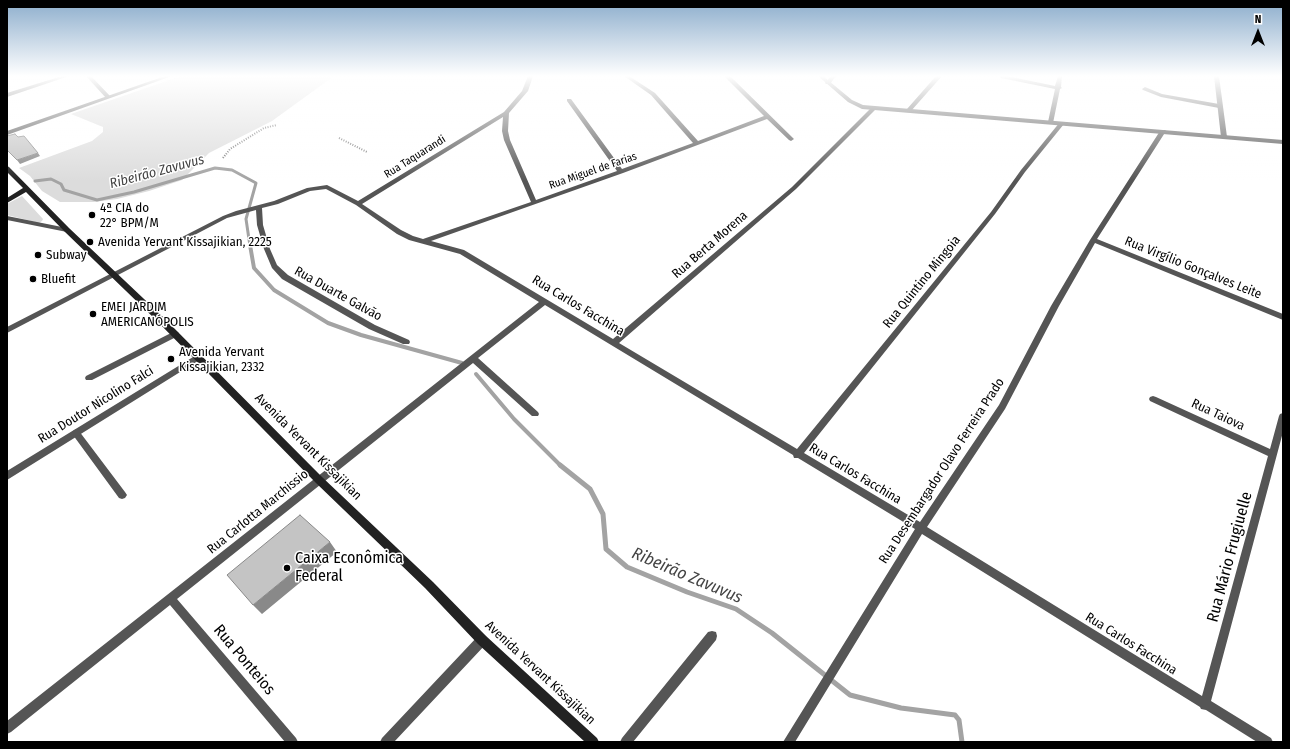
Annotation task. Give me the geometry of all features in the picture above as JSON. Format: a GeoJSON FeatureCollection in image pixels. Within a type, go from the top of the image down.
{"type":"FeatureCollection","features":[{"type":"Feature","properties":{"kind":"main road","name":"Avenida Yervant Kissajikian"},"geometry":{"type":"LineString","coordinates":[[7,168],[67,230],[175,334],[319,480],[429,585],[482,640],[594,742]]}},
{"type":"Feature","properties":{"kind":"main road"},"geometry":{"type":"LineString","coordinates":[[7,201],[26,189]]}},
{"type":"Feature","properties":{"kind":"street"},"geometry":{"type":"LineString","coordinates":[[7,133],[71,111]]}},
{"type":"Feature","properties":{"kind":"street"},"geometry":{"type":"LineString","coordinates":[[577,111],[621,172]]}},
{"type":"Feature","properties":{"kind":"street"},"geometry":{"type":"LineString","coordinates":[[668,111],[697,144]]}},
{"type":"Feature","properties":{"kind":"street"},"geometry":{"type":"LineString","coordinates":[[762,111],[791,139]]}},
{"type":"Feature","properties":{"kind":"street","name":"Rua Berta Morena"},"geometry":{"type":"LineString","coordinates":[[614,343],[794,188],[871,111]]}},
{"type":"Feature","properties":{"kind":"street"},"geometry":{"type":"LineString","coordinates":[[920,111],[1283,142]]}},
{"type":"Feature","properties":{"kind":"street"},"geometry":{"type":"LineString","coordinates":[[1051,122],[1054,111]]}},
{"type":"Feature","properties":{"kind":"street"},"geometry":{"type":"LineString","coordinates":[[1220,111],[1224,136]]}},
{"type":"Feature","properties":{"kind":"street"},"geometry":{"type":"LineString","coordinates":[[506,113],[505,131],[507,140],[534,202]]}},
{"type":"Feature","properties":{"kind":"street","name":"Rua Taquarandi"},"geometry":{"type":"LineString","coordinates":[[358,204],[506,113]]}},
{"type":"Feature","properties":{"kind":"street","name":"Rua Miguel de Farias"},"geometry":{"type":"LineString","coordinates":[[424,241],[621,172],[768,117]]}},
{"type":"Feature","properties":{"kind":"street","name":"Rua Quintino Mingoia"},"geometry":{"type":"LineString","coordinates":[[797,455],[993,214],[1023,171],[1062,123]]}},
{"type":"Feature","properties":{"kind":"street","name":"Rua Desembargador Olavo Ferreira Prado"},"geometry":{"type":"LineString","coordinates":[[789,742],[921,528],[1002,407],[1055,306],[1094,240],[1163,131]]}},
{"type":"Feature","properties":{"kind":"street","name":"Rua Carlos Facchina"},"geometry":{"type":"LineString","coordinates":[[256,208],[276,203],[309,189],[327,187],[358,204],[399,232],[462,252],[797,455],[921,528],[1267,742]]}},
{"type":"Feature","properties":{"kind":"street"},"geometry":{"type":"LineString","coordinates":[[8,327],[114,276],[225,217],[256,208]]}},
{"type":"Feature","properties":{"kind":"street","name":"Rua Duarte Galvão"},"geometry":{"type":"LineString","coordinates":[[256,208],[267,249],[274,266],[285,277],[344,312],[406,342]]}},
{"type":"Feature","properties":{"kind":"street"},"geometry":{"type":"LineString","coordinates":[[7,218],[67,230]]}},
{"type":"Feature","properties":{"kind":"street","name":"Rua Virgílio Gonçalves Leite"},"geometry":{"type":"LineString","coordinates":[[1094,240],[1283,317]]}},
{"type":"Feature","properties":{"kind":"street","name":"Rua Carlotta Marchissio"},"geometry":{"type":"LineString","coordinates":[[7,728],[172,599],[319,480],[474,359],[545,301]]}},
{"type":"Feature","properties":{"kind":"street"},"geometry":{"type":"LineString","coordinates":[[89,378],[175,334]]}},
{"type":"Feature","properties":{"kind":"street","name":"Rua Doutor Nicolino Falci"},"geometry":{"type":"LineString","coordinates":[[7,476],[198,357]]}},
{"type":"Feature","properties":{"kind":"street"},"geometry":{"type":"LineString","coordinates":[[474,359],[536,414]]}},
{"type":"Feature","properties":{"kind":"street","name":"Rua Taiova"},"geometry":{"type":"LineString","coordinates":[[1152,399],[1273,454]]}},
{"type":"Feature","properties":{"kind":"street","name":"Rua Mário Frugiuelle"},"geometry":{"type":"LineString","coordinates":[[1205,705],[1283,416]]}},
{"type":"Feature","properties":{"kind":"street"},"geometry":{"type":"LineString","coordinates":[[76,433],[122,495]]}},
{"type":"Feature","properties":{"kind":"street","name":"Rua Ponteios"},"geometry":{"type":"LineString","coordinates":[[172,599],[292,742]]}},
{"type":"Feature","properties":{"kind":"street"},"geometry":{"type":"LineString","coordinates":[[626,742],[712,636]]}},
{"type":"Feature","properties":{"kind":"street"},"geometry":{"type":"LineString","coordinates":[[386,742],[482,640]]}},
{"type":"Feature","properties":{"kind":"path"},"geometry":{"type":"LineString","coordinates":[[223,158],[230,149],[264,128],[277,125]]}},
{"type":"Feature","properties":{"kind":"path"},"geometry":{"type":"LineString","coordinates":[[339,138],[367,152]]}},
{"type":"Feature","properties":{"kind":"shaded area"},"geometry":{"type":"Polygon","coordinates":[[[80,111],[286,111],[272,121],[209,153],[182,180],[149,191],[117,199],[94,202],[60,202],[42,191],[30,176],[19,168],[92,141],[103,132],[103,127],[71,114],[80,111]]]}},
{"type":"Feature","properties":{"kind":"shaded area"},"geometry":{"type":"Polygon","coordinates":[[[22,196],[43,219],[42,221],[39,223],[7,215],[7,204],[22,196]]]}},
{"type":"Feature","properties":{"kind":"building"},"geometry":{"type":"Polygon","coordinates":[[[15,134],[18,137],[24,136],[38,153],[17,160],[7,150],[7,136],[15,134]]]}},
{"type":"Feature","properties":{"kind":"building","name":"Caixa Econômica Federal"},"geometry":{"type":"Polygon","coordinates":[[[300,515],[330,542],[253,605],[227,575],[300,515]]]}},
{"type":"Feature","properties":{"kind":"waterway","name":"Ribeirão Zavuvus"},"geometry":{"type":"LineString","coordinates":[[35,181],[51,179],[61,184],[64,190],[97,200],[134,192],[215,168],[232,170],[256,183],[246,219],[250,246]]}},
{"type":"Feature","properties":{"kind":"waterway","name":"Ribeirão Zavuvus"},"geometry":{"type":"LineString","coordinates":[[250,245],[254,268],[274,290],[328,323],[361,335],[462,363]]}},
{"type":"Feature","properties":{"kind":"waterway","name":"Ribeirão Zavuvus"},"geometry":{"type":"LineString","coordinates":[[476,374],[514,419],[560,465]]}},
{"type":"Feature","properties":{"kind":"waterway","name":"Ribeirão Zavuvus"},"geometry":{"type":"LineString","coordinates":[[560,465],[590,489],[603,514],[606,549],[627,567],[687,592],[736,609],[772,633],[850,695],[901,708],[955,715],[959,720],[962,742]]}},
{"type":"Feature","properties":{"kind":"place","name":"4ª CIA do 22° BPM/M"},"geometry":{"type":"Point","coordinates":[92,215]}},
{"type":"Feature","properties":{"kind":"place","name":"Avenida Yervant Kissajikian, 2225"},"geometry":{"type":"Point","coordinates":[90,242]}},
{"type":"Feature","properties":{"kind":"place","name":"Subway"},"geometry":{"type":"Point","coordinates":[38,255]}},
{"type":"Feature","properties":{"kind":"place","name":"Bluefit"},"geometry":{"type":"Point","coordinates":[33,279]}},
{"type":"Feature","properties":{"kind":"place","name":"EMEI JARDIM AMERICANÓPOLIS"},"geometry":{"type":"Point","coordinates":[93,314]}},
{"type":"Feature","properties":{"kind":"place","name":"Avenida Yervant Kissajikian, 2332"},"geometry":{"type":"Point","coordinates":[171,359]}},
{"type":"Feature","properties":{"kind":"place","name":"Caixa Econômica Federal"},"geometry":{"type":"Point","coordinates":[287,568]}}]}
